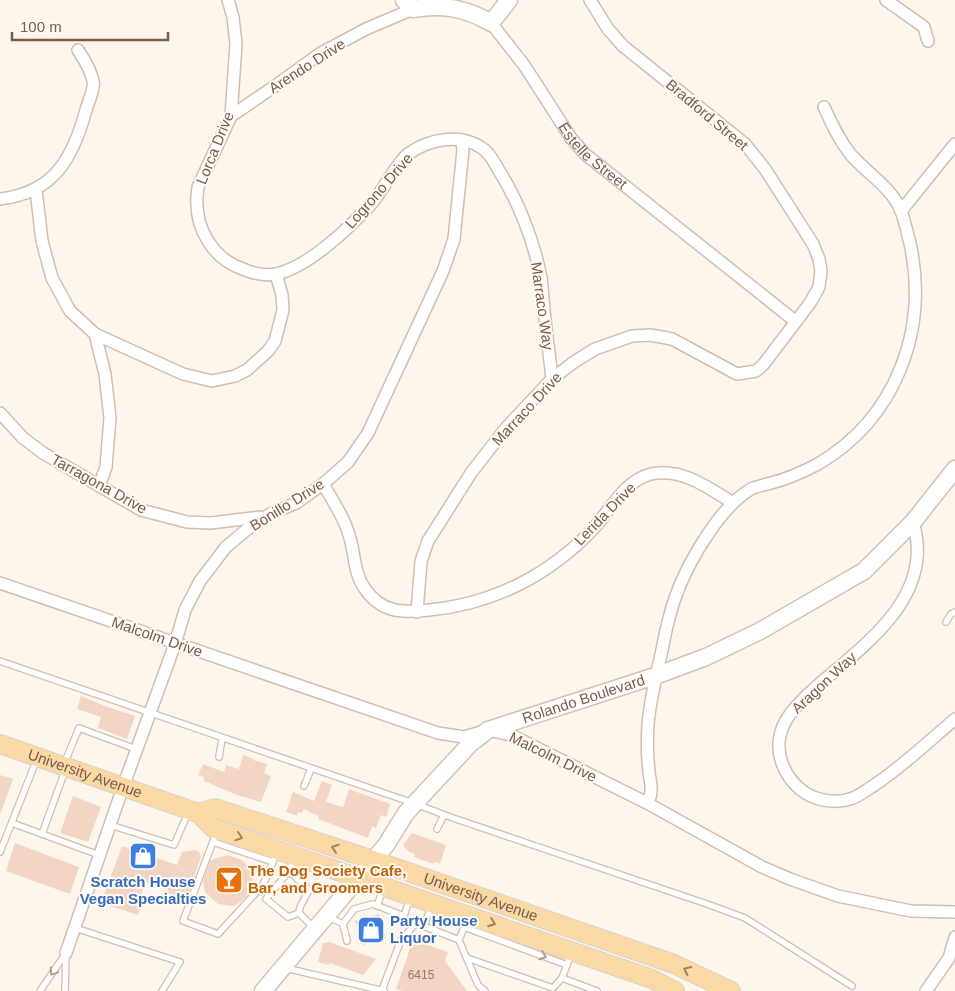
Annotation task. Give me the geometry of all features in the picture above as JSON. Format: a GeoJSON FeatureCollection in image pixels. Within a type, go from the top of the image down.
{"type":"FeatureCollection","features":[{"type":"Feature","properties":{"kind":"main road","name":"University Avenue"},"geometry":{"type":"LineString","coordinates":[[0,744],[193,812],[213,828],[215,836],[276,856],[292,864],[357,877],[384,886],[433,903],[467,921],[570,958],[652,980],[675,991]]}},
{"type":"Feature","properties":{"kind":"main road","name":"University Avenue"},"geometry":{"type":"LineString","coordinates":[[193,812],[215,808],[372,860],[674,964],[731,991]]}},
{"type":"Feature","properties":{"kind":"street","name":"Lorca Drive"},"geometry":{"type":"LineString","coordinates":[[228,0],[233,17],[236,44],[231,116],[198,187],[196,206],[200,225],[214,250],[229,262],[247,271],[276,274]]}},
{"type":"Feature","properties":{"kind":"street"},"geometry":{"type":"LineString","coordinates":[[491,23],[509,0]]}},
{"type":"Feature","properties":{"kind":"street","name":"Bradford Street"},"geometry":{"type":"LineString","coordinates":[[590,0],[608,28],[623,46],[745,144],[766,169],[813,244],[822,271],[819,287],[810,303],[795,321]]}},
{"type":"Feature","properties":{"kind":"street"},"geometry":{"type":"LineString","coordinates":[[886,0],[924,27],[928,41]]}},
{"type":"Feature","properties":{"kind":"street","name":"Arendo Drive"},"geometry":{"type":"LineString","coordinates":[[231,116],[321,53],[408,4]]}},
{"type":"Feature","properties":{"kind":"street","name":"Estelle Street"},"geometry":{"type":"LineString","coordinates":[[408,4],[460,9],[491,23],[524,65],[571,138],[585,154],[795,321]]}},
{"type":"Feature","properties":{"kind":"street"},"geometry":{"type":"LineString","coordinates":[[0,199],[15,197],[36,190],[52,177],[72,153],[82,126],[94,82],[85,59],[78,50]]}},
{"type":"Feature","properties":{"kind":"street"},"geometry":{"type":"LineString","coordinates":[[647,803],[652,791],[648,759],[648,724],[655,676],[674,603],[688,567],[710,531],[734,503],[752,488],[770,484],[802,472],[832,454],[859,432],[871,419],[890,390],[910,342],[915,309],[914,266],[902,211],[890,193],[851,154],[841,140],[824,107]]}},
{"type":"Feature","properties":{"kind":"street","name":"Logrono Drive"},"geometry":{"type":"LineString","coordinates":[[276,274],[304,262],[348,229],[373,201],[406,155],[422,145],[446,139],[462,140]]}},
{"type":"Feature","properties":{"kind":"street","name":"Marraco Way"},"geometry":{"type":"LineString","coordinates":[[462,140],[481,147],[489,154],[512,191],[527,230],[541,277],[552,379]]}},
{"type":"Feature","properties":{"kind":"street","name":"Bonillo Drive"},"geometry":{"type":"LineString","coordinates":[[66,953],[122,787],[175,644],[185,610],[200,581],[226,547],[251,526],[272,513],[296,502],[323,484],[348,462],[368,432],[443,271],[454,239],[463,150],[462,140]]}},
{"type":"Feature","properties":{"kind":"street"},"geometry":{"type":"LineString","coordinates":[[902,211],[955,144]]}},
{"type":"Feature","properties":{"kind":"street"},"geometry":{"type":"LineString","coordinates":[[36,190],[42,241],[52,278],[70,311],[95,334],[183,374],[212,381],[235,376],[247,370],[268,351],[275,342],[283,310],[282,295],[276,274]]}},
{"type":"Feature","properties":{"kind":"street","name":"Marraco Drive"},"geometry":{"type":"LineString","coordinates":[[416,612],[421,561],[428,541],[471,473],[506,428],[552,379],[574,362],[595,349],[632,336],[651,335],[672,339],[737,374],[748,373],[756,371],[763,365],[795,321]]}},
{"type":"Feature","properties":{"kind":"street"},"geometry":{"type":"LineString","coordinates":[[95,334],[105,374],[110,418],[106,467],[100,486]]}},
{"type":"Feature","properties":{"kind":"street","name":"Tarragona Drive"},"geometry":{"type":"LineString","coordinates":[[0,413],[23,438],[43,453],[141,510],[187,522],[211,523],[254,519],[272,513]]}},
{"type":"Feature","properties":{"kind":"street","name":"Rolando Boulevard"},"geometry":{"type":"LineString","coordinates":[[263,991],[357,877],[386,845],[406,813],[470,744],[488,730],[655,676],[706,657],[760,631],[864,570],[913,522],[955,469]]}},
{"type":"Feature","properties":{"kind":"street","name":"Lerida Drive"},"geometry":{"type":"LineString","coordinates":[[323,484],[344,521],[350,538],[357,574],[365,589],[381,604],[396,611],[416,612],[449,608],[478,601],[510,590],[552,566],[594,528],[621,493],[640,478],[650,474],[666,472],[684,476],[705,485],[734,503]]}},
{"type":"Feature","properties":{"kind":"street","name":"Aragon Way"},"geometry":{"type":"LineString","coordinates":[[913,522],[916,534],[917,556],[913,577],[900,607],[882,629],[801,701],[785,721],[780,738],[780,755],[785,772],[802,791],[811,796],[830,801],[849,799],[858,796],[888,777],[955,720]]}},
{"type":"Feature","properties":{"kind":"street","name":"Malcolm Drive"},"geometry":{"type":"LineString","coordinates":[[0,583],[438,733],[464,737],[488,730],[511,735],[647,803],[762,867],[790,880],[838,896],[911,911],[955,912]]}},
{"type":"Feature","properties":{"kind":"street"},"geometry":{"type":"LineString","coordinates":[[926,991],[949,958],[955,937]]}},
{"type":"Feature","properties":{"kind":"lane"},"geometry":{"type":"LineString","coordinates":[[946,622],[951,614],[955,612]]}},
{"type":"Feature","properties":{"kind":"lane"},"geometry":{"type":"LineString","coordinates":[[0,662],[745,918],[852,986]]}},
{"type":"Feature","properties":{"kind":"lane"},"geometry":{"type":"LineString","coordinates":[[42,834],[79,728],[136,749]]}},
{"type":"Feature","properties":{"kind":"lane"},"geometry":{"type":"LineString","coordinates":[[219,757],[222,739]]}},
{"type":"Feature","properties":{"kind":"lane"},"geometry":{"type":"LineString","coordinates":[[0,852],[38,758]]}},
{"type":"Feature","properties":{"kind":"lane"},"geometry":{"type":"LineString","coordinates":[[304,786],[312,769]]}},
{"type":"Feature","properties":{"kind":"lane"},"geometry":{"type":"LineString","coordinates":[[110,825],[174,845],[193,812]]}},
{"type":"Feature","properties":{"kind":"lane"},"geometry":{"type":"LineString","coordinates":[[437,829],[444,815]]}},
{"type":"Feature","properties":{"kind":"lane"},"geometry":{"type":"LineString","coordinates":[[12,823],[100,855]]}},
{"type":"Feature","properties":{"kind":"lane"},"geometry":{"type":"LineString","coordinates":[[215,836],[182,921],[218,934],[263,885],[276,856]]}},
{"type":"Feature","properties":{"kind":"lane"},"geometry":{"type":"LineString","coordinates":[[292,864],[310,890],[298,913],[288,917],[266,899],[292,864]]}},
{"type":"Feature","properties":{"kind":"lane"},"geometry":{"type":"LineString","coordinates":[[377,906],[384,886]]}},
{"type":"Feature","properties":{"kind":"lane"},"geometry":{"type":"LineString","coordinates":[[347,941],[343,924],[354,909],[372,904],[404,916],[411,896]]}},
{"type":"Feature","properties":{"kind":"lane"},"geometry":{"type":"LineString","coordinates":[[424,926],[433,903]]}},
{"type":"Feature","properties":{"kind":"lane"},"geometry":{"type":"LineString","coordinates":[[298,913],[315,928]]}},
{"type":"Feature","properties":{"kind":"lane"},"geometry":{"type":"LineString","coordinates":[[326,916],[343,924]]}},
{"type":"Feature","properties":{"kind":"lane"},"geometry":{"type":"LineString","coordinates":[[459,940],[467,921]]}},
{"type":"Feature","properties":{"kind":"lane"},"geometry":{"type":"LineString","coordinates":[[282,967],[383,990],[401,940],[416,923],[459,940],[478,985],[485,991]]}},
{"type":"Feature","properties":{"kind":"lane"},"geometry":{"type":"LineString","coordinates":[[75,928],[180,962],[162,991]]}},
{"type":"Feature","properties":{"kind":"lane"},"geometry":{"type":"LineString","coordinates":[[40,991],[66,953]]}},
{"type":"Feature","properties":{"kind":"lane"},"geometry":{"type":"LineString","coordinates":[[65,991],[66,953]]}},
{"type":"Feature","properties":{"kind":"lane"},"geometry":{"type":"LineString","coordinates":[[467,958],[550,988],[555,986],[562,978],[570,958]]}},
{"type":"Feature","properties":{"kind":"lane"},"geometry":{"type":"LineString","coordinates":[[562,978],[588,990],[597,991]]}},
{"type":"Feature","properties":{"kind":"building"},"geometry":{"type":"Polygon","coordinates":[[[81,696],[135,716],[127,739],[98,728],[101,717],[77,709],[81,696]]]}},
{"type":"Feature","properties":{"kind":"building"},"geometry":{"type":"Polygon","coordinates":[[[243,755],[267,764],[264,773],[271,776],[261,802],[237,795],[204,781],[204,777],[198,775],[203,764],[224,772],[226,765],[239,769],[243,755]]]}},
{"type":"Feature","properties":{"kind":"building"},"geometry":{"type":"Polygon","coordinates":[[[0,775],[13,779],[1,812],[0,812],[0,775]]]}},
{"type":"Feature","properties":{"kind":"building"},"geometry":{"type":"Polygon","coordinates":[[[322,781],[332,785],[326,802],[343,807],[349,789],[390,804],[386,817],[381,815],[376,828],[372,826],[368,838],[318,819],[318,816],[304,809],[302,813],[298,812],[297,816],[286,812],[293,792],[314,801],[322,781]]]}},
{"type":"Feature","properties":{"kind":"building"},"geometry":{"type":"Polygon","coordinates":[[[73,796],[101,807],[88,842],[60,833],[73,796]]]}},
{"type":"Feature","properties":{"kind":"building"},"geometry":{"type":"Polygon","coordinates":[[[412,833],[446,845],[440,864],[434,862],[433,864],[414,857],[415,854],[408,851],[403,845],[412,833]]]}},
{"type":"Feature","properties":{"kind":"building"},"geometry":{"type":"Polygon","coordinates":[[[15,843],[79,867],[70,894],[6,871],[15,843]]]}},
{"type":"Feature","properties":{"kind":"building"},"geometry":{"type":"Polygon","coordinates":[[[122,846],[177,865],[182,852],[196,850],[199,852],[201,857],[186,900],[167,893],[168,889],[146,882],[138,903],[142,905],[138,915],[101,903],[122,846]]]}},
{"type":"Feature","properties":{"kind":"building"},"geometry":{"type":"Polygon","coordinates":[[[227,855],[240,859],[249,866],[253,875],[249,893],[241,902],[234,906],[218,904],[205,892],[203,881],[210,861],[227,855]]]}},
{"type":"Feature","properties":{"kind":"building","name":"Party House Liquor"},"geometry":{"type":"Polygon","coordinates":[[[379,914],[386,938],[363,945],[355,921],[379,914]]]}},
{"type":"Feature","properties":{"kind":"building"},"geometry":{"type":"Polygon","coordinates":[[[413,940],[448,952],[445,961],[467,991],[402,991],[396,989],[413,940]]]}},
{"type":"Feature","properties":{"kind":"building"},"geometry":{"type":"Polygon","coordinates":[[[329,942],[376,959],[363,975],[330,963],[329,965],[318,962],[323,943],[329,942]]]}},
{"type":"Feature","properties":{"kind":"place","name":"Scratch House Vegan Specialties"},"geometry":{"type":"Point","coordinates":[143,856]}},
{"type":"Feature","properties":{"kind":"place","name":"The Dog Society Cafe, Bar, and Groomers"},"geometry":{"type":"Point","coordinates":[229,880]}},
{"type":"Feature","properties":{"kind":"place","name":"Party House Liquor"},"geometry":{"type":"Point","coordinates":[371,930]}}]}
